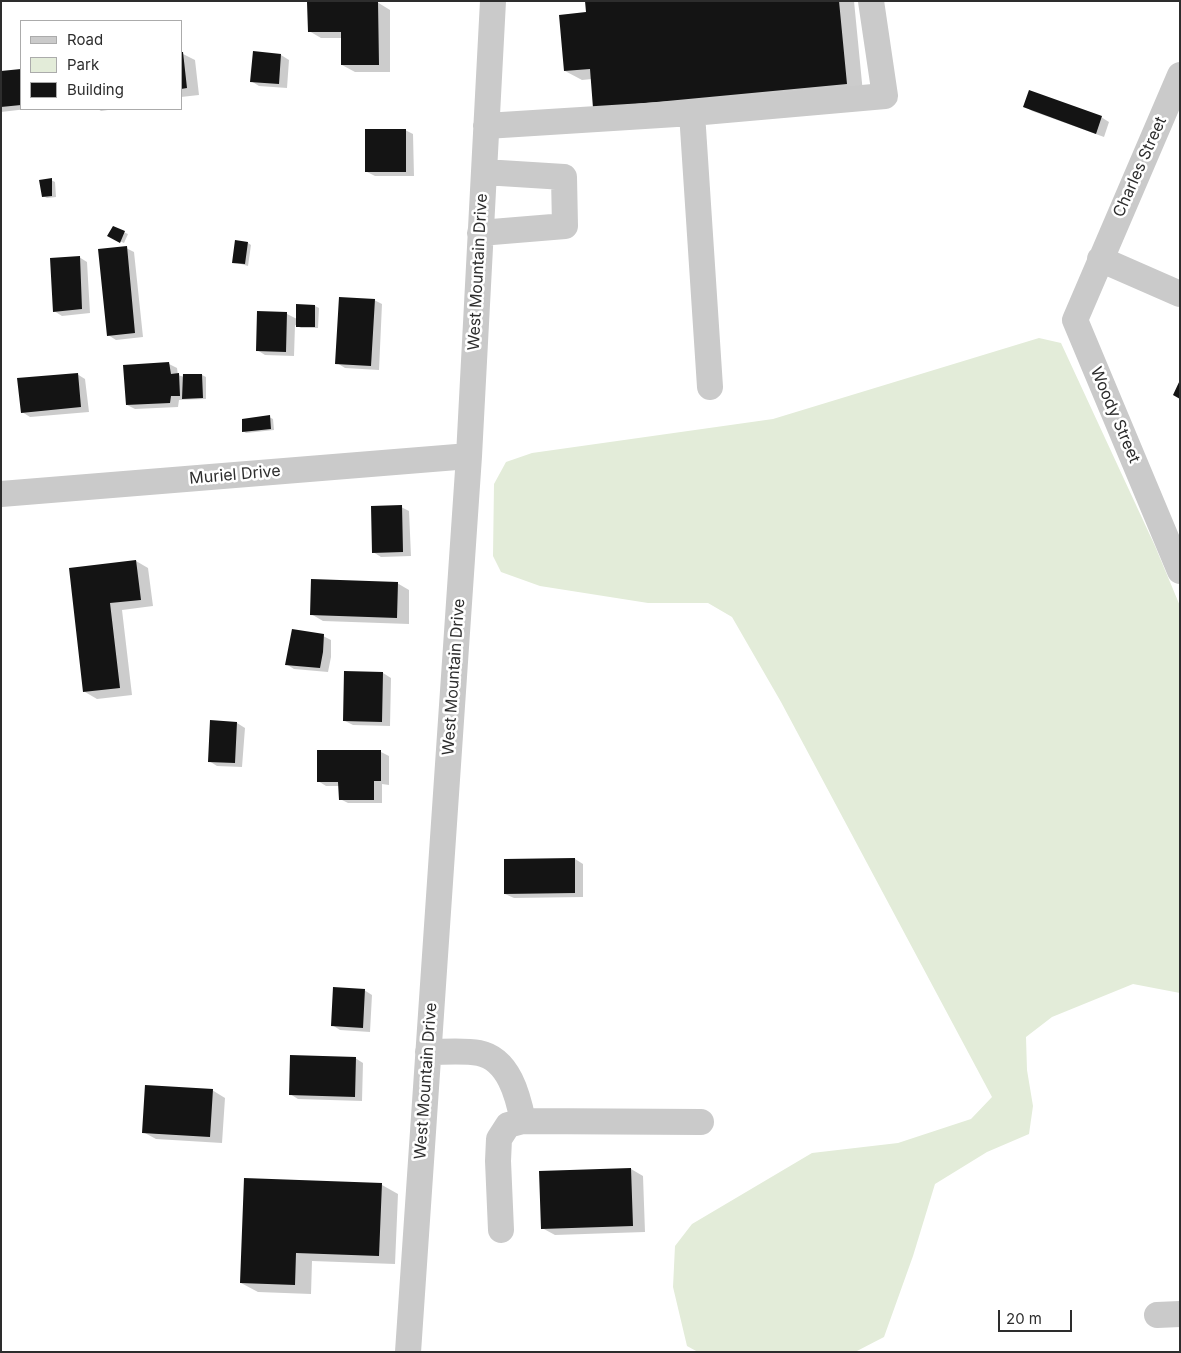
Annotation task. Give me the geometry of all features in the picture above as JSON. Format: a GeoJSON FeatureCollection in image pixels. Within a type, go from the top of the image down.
{"type":"FeatureCollection","features":[{"type":"Feature","properties":{"kind":"street","name":"West Mountain Drive"},"geometry":{"type":"LineString","coordinates":[[408,1352],[468,456],[493,1]]}},
{"type":"Feature","properties":{"kind":"street"},"geometry":{"type":"LineString","coordinates":[[486,126],[692,113],[885,96],[872,1]]}},
{"type":"Feature","properties":{"kind":"street","name":"Charles Street"},"geometry":{"type":"LineString","coordinates":[[1100,259],[1180,76]]}},
{"type":"Feature","properties":{"kind":"street"},"geometry":{"type":"LineString","coordinates":[[692,113],[710,387]]}},
{"type":"Feature","properties":{"kind":"street"},"geometry":{"type":"LineString","coordinates":[[480,233],[565,226],[564,178],[484,172]]}},
{"type":"Feature","properties":{"kind":"street"},"geometry":{"type":"LineString","coordinates":[[1100,259],[1180,294]]}},
{"type":"Feature","properties":{"kind":"street","name":"Woody Street"},"geometry":{"type":"LineString","coordinates":[[1100,259],[1075,320],[1180,571]]}},
{"type":"Feature","properties":{"kind":"street","name":"Muriel Drive"},"geometry":{"type":"LineString","coordinates":[[1,494],[468,456]]}},
{"type":"Feature","properties":{"kind":"street"},"geometry":{"type":"LineString","coordinates":[[428,1052],[480,1053],[497,1061],[512,1083],[519,1101],[523,1121]]}},
{"type":"Feature","properties":{"kind":"street"},"geometry":{"type":"LineString","coordinates":[[501,1230],[499,1139],[508,1126],[523,1121],[701,1122]]}},
{"type":"Feature","properties":{"kind":"green space"},"geometry":{"type":"Polygon","coordinates":[[[1039,338],[1061,343],[1155,546],[1180,606],[1180,993],[1133,984],[1052,1017],[1026,1037],[1027,1070],[1033,1106],[1029,1134],[987,1152],[935,1184],[913,1256],[884,1337],[855,1352],[698,1352],[687,1346],[673,1287],[675,1246],[692,1224],[812,1153],[898,1143],[971,1119],[992,1097],[781,702],[732,617],[708,603],[648,603],[540,586],[501,572],[493,556],[494,484],[506,462],[532,453],[773,419],[1039,338]]]}},
{"type":"Feature","properties":{"kind":"building"},"geometry":{"type":"Polygon","coordinates":[[[378,1],[379,65],[341,65],[341,32],[308,32],[307,2],[378,1]]]}},
{"type":"Feature","properties":{"kind":"building"},"geometry":{"type":"Polygon","coordinates":[[[585,1],[839,1],[847,84],[593,108],[590,69],[564,71],[559,15],[586,12],[585,1]]]}},
{"type":"Feature","properties":{"kind":"building"},"geometry":{"type":"Polygon","coordinates":[[[253,51],[281,54],[279,84],[250,82],[253,51]]]}},
{"type":"Feature","properties":{"kind":"building"},"geometry":{"type":"Polygon","coordinates":[[[182,52],[183,52],[187,88],[182,89],[182,52]]]}},
{"type":"Feature","properties":{"kind":"building"},"geometry":{"type":"Polygon","coordinates":[[[20,69],[20,105],[1,107],[1,71],[20,69]]]}},
{"type":"Feature","properties":{"kind":"building"},"geometry":{"type":"Polygon","coordinates":[[[1029,90],[1102,116],[1096,134],[1023,107],[1029,90]]]}},
{"type":"Feature","properties":{"kind":"building"},"geometry":{"type":"Polygon","coordinates":[[[365,129],[406,129],[406,172],[365,172],[365,129]]]}},
{"type":"Feature","properties":{"kind":"building"},"geometry":{"type":"Polygon","coordinates":[[[52,178],[52,196],[42,197],[39,180],[52,178]]]}},
{"type":"Feature","properties":{"kind":"building"},"geometry":{"type":"Polygon","coordinates":[[[113,226],[125,231],[120,243],[107,236],[113,226]]]}},
{"type":"Feature","properties":{"kind":"building"},"geometry":{"type":"Polygon","coordinates":[[[235,240],[248,242],[245,264],[232,263],[235,240]]]}},
{"type":"Feature","properties":{"kind":"building"},"geometry":{"type":"Polygon","coordinates":[[[127,246],[135,333],[107,336],[98,249],[127,246]]]}},
{"type":"Feature","properties":{"kind":"building"},"geometry":{"type":"Polygon","coordinates":[[[80,256],[82,309],[53,312],[50,258],[80,256]]]}},
{"type":"Feature","properties":{"kind":"building"},"geometry":{"type":"Polygon","coordinates":[[[339,297],[375,299],[371,366],[335,364],[339,297]]]}},
{"type":"Feature","properties":{"kind":"building"},"geometry":{"type":"Polygon","coordinates":[[[296,304],[315,305],[315,327],[296,327],[296,304]]]}},
{"type":"Feature","properties":{"kind":"building"},"geometry":{"type":"Polygon","coordinates":[[[257,311],[287,312],[286,352],[256,351],[257,311]]]}},
{"type":"Feature","properties":{"kind":"building"},"geometry":{"type":"Polygon","coordinates":[[[169,362],[171,374],[179,373],[180,396],[171,396],[170,403],[126,405],[123,365],[169,362]]]}},
{"type":"Feature","properties":{"kind":"building"},"geometry":{"type":"Polygon","coordinates":[[[78,373],[81,407],[21,413],[17,378],[78,373]]]}},
{"type":"Feature","properties":{"kind":"building"},"geometry":{"type":"Polygon","coordinates":[[[183,374],[202,374],[203,398],[182,399],[183,374]]]}},
{"type":"Feature","properties":{"kind":"building"},"geometry":{"type":"Polygon","coordinates":[[[1180,380],[1180,399],[1173,395],[1180,380]]]}},
{"type":"Feature","properties":{"kind":"building"},"geometry":{"type":"Polygon","coordinates":[[[270,415],[271,429],[242,432],[242,419],[270,415]]]}},
{"type":"Feature","properties":{"kind":"building"},"geometry":{"type":"Polygon","coordinates":[[[402,505],[403,552],[372,553],[371,506],[402,505]]]}},
{"type":"Feature","properties":{"kind":"building"},"geometry":{"type":"Polygon","coordinates":[[[136,560],[141,600],[110,603],[120,688],[83,692],[69,568],[136,560]]]}},
{"type":"Feature","properties":{"kind":"building"},"geometry":{"type":"Polygon","coordinates":[[[311,579],[398,582],[397,618],[310,615],[311,579]]]}},
{"type":"Feature","properties":{"kind":"building"},"geometry":{"type":"Polygon","coordinates":[[[292,629],[324,634],[320,668],[285,665],[292,629]]]}},
{"type":"Feature","properties":{"kind":"building"},"geometry":{"type":"Polygon","coordinates":[[[344,671],[383,672],[382,722],[343,721],[344,671]]]}},
{"type":"Feature","properties":{"kind":"building"},"geometry":{"type":"Polygon","coordinates":[[[210,720],[237,722],[235,763],[208,762],[210,720]]]}},
{"type":"Feature","properties":{"kind":"building"},"geometry":{"type":"Polygon","coordinates":[[[317,750],[381,750],[381,781],[374,781],[374,800],[339,800],[338,782],[317,782],[317,750]]]}},
{"type":"Feature","properties":{"kind":"building"},"geometry":{"type":"Polygon","coordinates":[[[575,858],[575,893],[504,894],[504,859],[575,858]]]}},
{"type":"Feature","properties":{"kind":"building"},"geometry":{"type":"Polygon","coordinates":[[[333,987],[365,989],[363,1028],[331,1026],[333,987]]]}},
{"type":"Feature","properties":{"kind":"building"},"geometry":{"type":"Polygon","coordinates":[[[290,1055],[356,1057],[355,1097],[289,1095],[290,1055]]]}},
{"type":"Feature","properties":{"kind":"building"},"geometry":{"type":"Polygon","coordinates":[[[145,1085],[213,1089],[210,1137],[142,1133],[145,1085]]]}},
{"type":"Feature","properties":{"kind":"building"},"geometry":{"type":"Polygon","coordinates":[[[631,1168],[633,1226],[541,1229],[539,1171],[631,1168]]]}},
{"type":"Feature","properties":{"kind":"building"},"geometry":{"type":"Polygon","coordinates":[[[244,1178],[382,1183],[379,1256],[296,1253],[295,1285],[240,1283],[244,1178]]]}}]}
